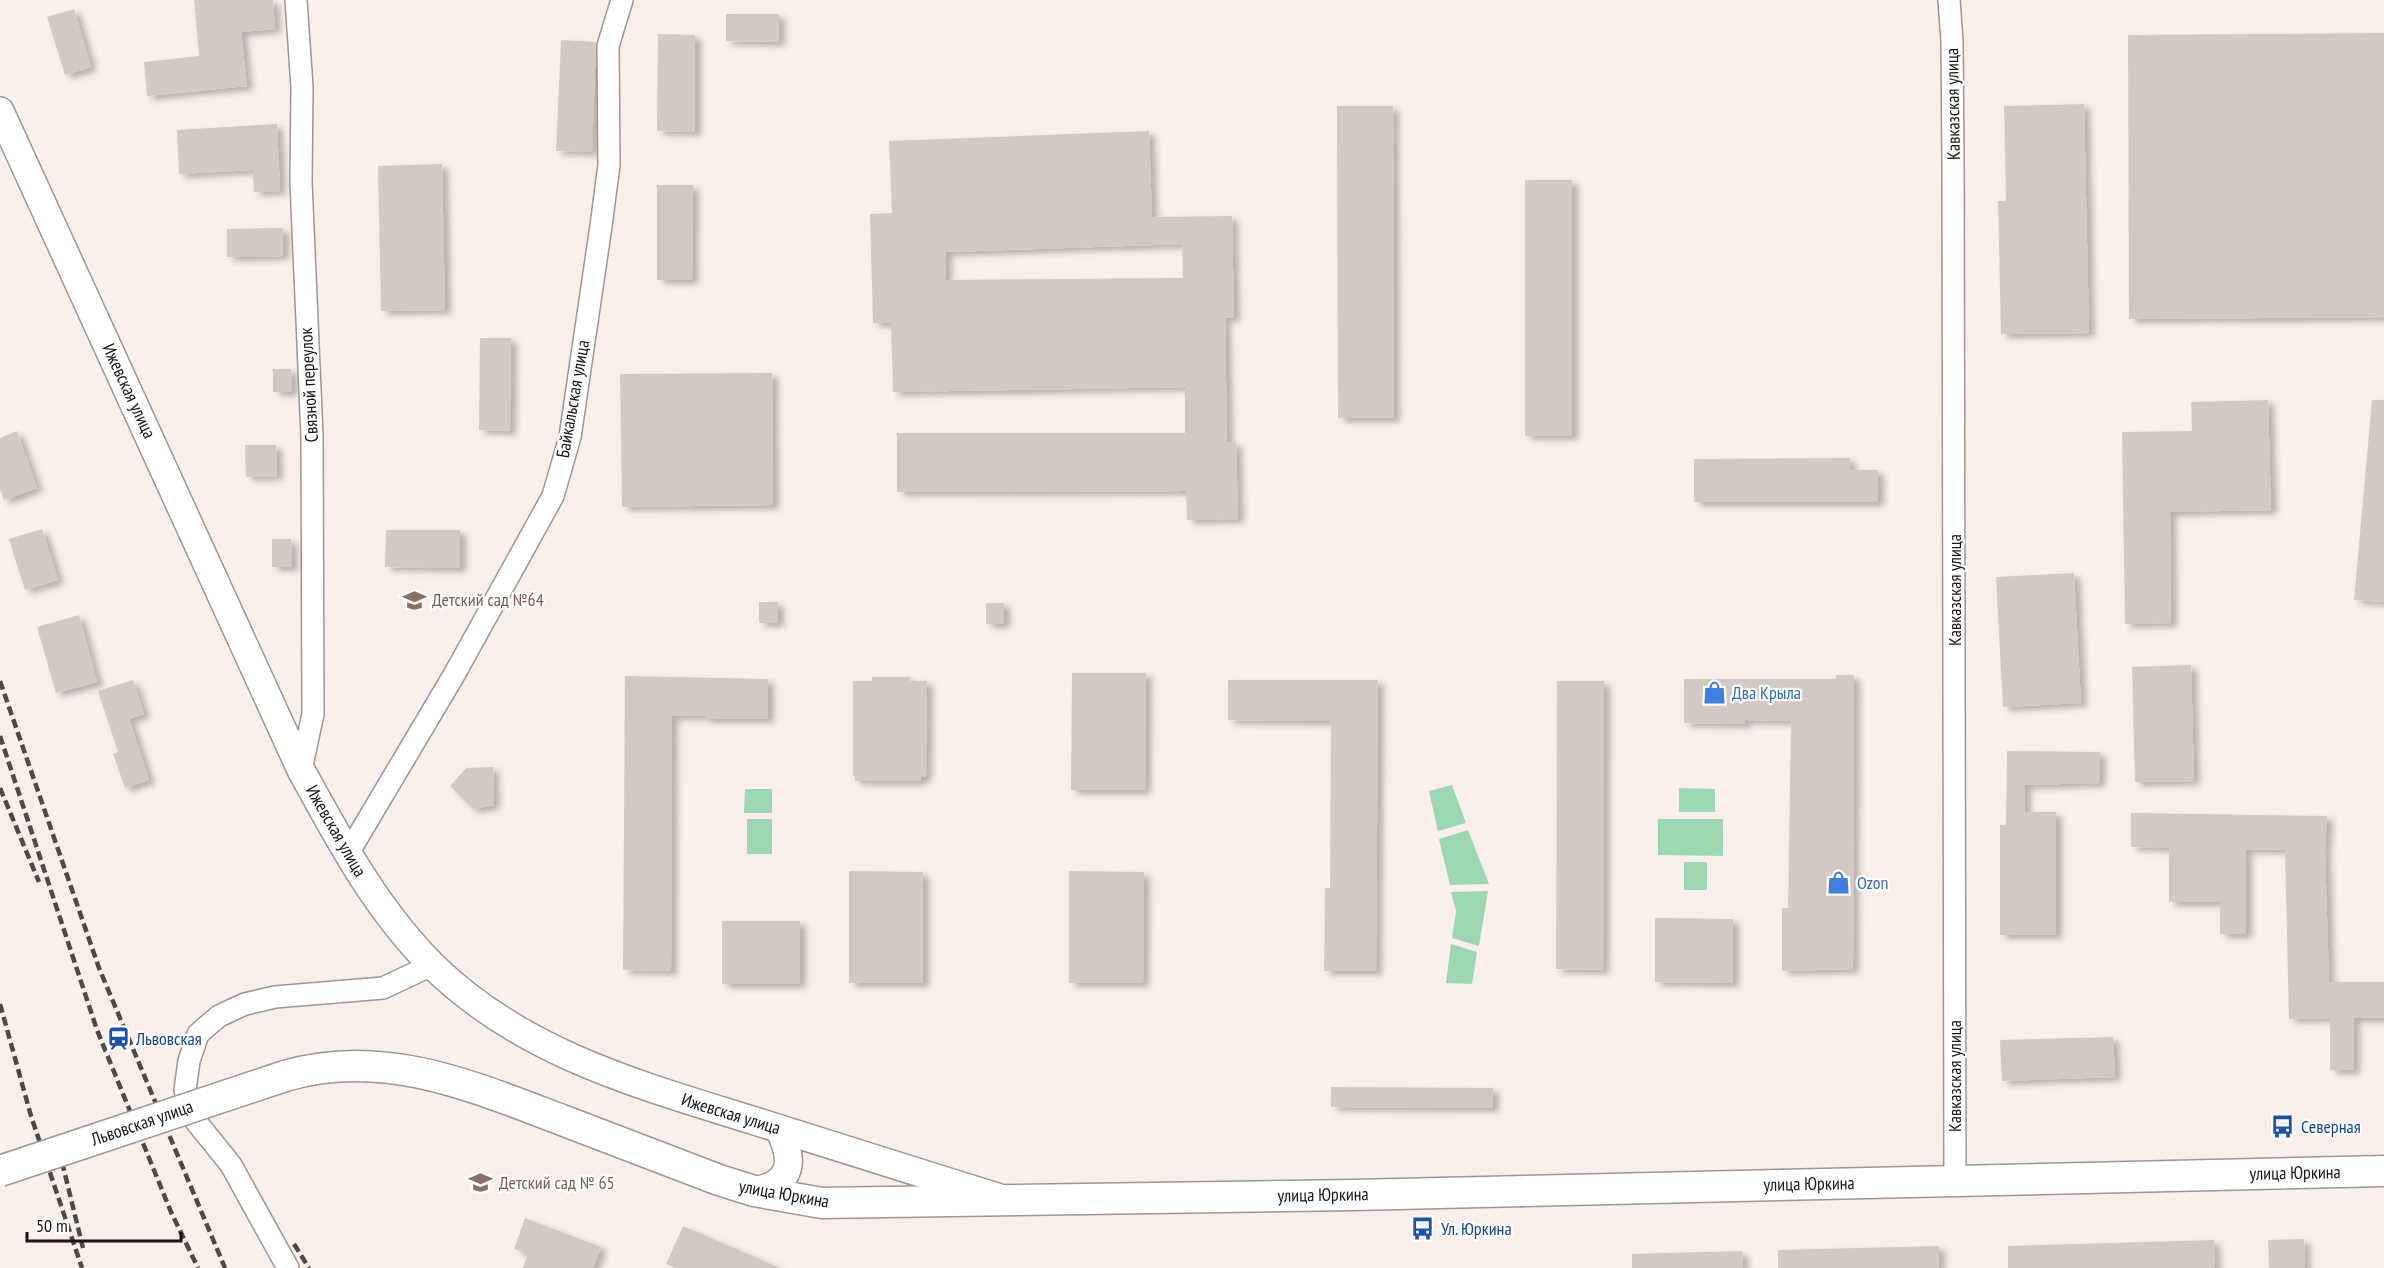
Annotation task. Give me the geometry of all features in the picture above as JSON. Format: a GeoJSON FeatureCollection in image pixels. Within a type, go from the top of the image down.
{"type":"FeatureCollection","features":[{"type":"Feature","properties":{"kind":"main road","name":"улица Юркина"},"geometry":{"type":"LineString","coordinates":[[285,1076],[301,1071],[352,1067],[409,1070],[436,1075],[506,1099],[719,1180],[753,1191],[822,1203],[1009,1201],[2384,1171]]}},
{"type":"Feature","properties":{"kind":"main road","name":"Львовская улица"},"geometry":{"type":"LineString","coordinates":[[0,1171],[285,1076]]}},
{"type":"Feature","properties":{"kind":"street","name":"Связной переулок"},"geometry":{"type":"LineString","coordinates":[[296,0],[302,87],[301,182],[312,436],[313,714],[301,770]]}},
{"type":"Feature","properties":{"kind":"street","name":"Байкальская улица"},"geometry":{"type":"LineString","coordinates":[[347,855],[454,675],[553,496],[570,437],[601,226],[609,165],[608,46],[621,0]]}},
{"type":"Feature","properties":{"kind":"street","name":"Кавказская улица"},"geometry":{"type":"LineString","coordinates":[[1949,0],[1952,41],[1953,172],[1955,1180]]}},
{"type":"Feature","properties":{"kind":"street","name":"Ижевская улица"},"geometry":{"type":"LineString","coordinates":[[0,111],[301,770],[347,855],[382,909],[432,965],[467,995],[508,1023],[557,1052],[619,1078],[1009,1201]]}},
{"type":"Feature","properties":{"kind":"street"},"geometry":{"type":"LineString","coordinates":[[288,1268],[231,1165],[194,1119],[185,1090],[189,1061],[198,1034],[219,1016],[245,1004],[275,997],[383,988],[432,965]]}},
{"type":"Feature","properties":{"kind":"street"},"geometry":{"type":"LineString","coordinates":[[753,1191],[769,1188],[784,1178],[789,1162],[788,1147],[779,1129]]}},
{"type":"Feature","properties":{"kind":"green space"},"geometry":{"type":"Polygon","coordinates":[[[1452,785],[1466,823],[1438,831],[1429,791],[1452,785]]]}},
{"type":"Feature","properties":{"kind":"green space"},"geometry":{"type":"Polygon","coordinates":[[[1679,788],[1715,789],[1715,812],[1679,812],[1679,788]]]}},
{"type":"Feature","properties":{"kind":"green space"},"geometry":{"type":"Polygon","coordinates":[[[745,789],[772,789],[772,813],[744,813],[745,789]]]}},
{"type":"Feature","properties":{"kind":"green space"},"geometry":{"type":"Polygon","coordinates":[[[747,819],[772,819],[772,854],[747,854],[747,819]]]}},
{"type":"Feature","properties":{"kind":"green space"},"geometry":{"type":"Polygon","coordinates":[[[1658,819],[1723,819],[1723,856],[1658,855],[1658,819]]]}},
{"type":"Feature","properties":{"kind":"green space"},"geometry":{"type":"Polygon","coordinates":[[[1468,830],[1489,884],[1450,885],[1439,839],[1468,830]]]}},
{"type":"Feature","properties":{"kind":"green space"},"geometry":{"type":"Polygon","coordinates":[[[1684,862],[1707,862],[1707,890],[1684,890],[1684,862]]]}},
{"type":"Feature","properties":{"kind":"green space"},"geometry":{"type":"Polygon","coordinates":[[[1488,891],[1479,946],[1452,938],[1456,911],[1451,892],[1488,891]]]}},
{"type":"Feature","properties":{"kind":"green space"},"geometry":{"type":"Polygon","coordinates":[[[1451,944],[1477,952],[1472,984],[1446,983],[1451,944]]]}},
{"type":"Feature","properties":{"kind":"building"},"geometry":{"type":"Polygon","coordinates":[[[194,0],[273,0],[275,29],[241,32],[247,86],[147,96],[144,62],[199,56],[194,0]]]}},
{"type":"Feature","properties":{"kind":"building"},"geometry":{"type":"Polygon","coordinates":[[[74,9],[91,67],[65,75],[47,17],[74,9]]]}},
{"type":"Feature","properties":{"kind":"building"},"geometry":{"type":"Polygon","coordinates":[[[726,14],[779,14],[779,42],[726,41],[726,14]]]}},
{"type":"Feature","properties":{"kind":"building"},"geometry":{"type":"Polygon","coordinates":[[[2384,33],[2384,317],[2129,319],[2128,35],[2384,33]]]}},
{"type":"Feature","properties":{"kind":"building"},"geometry":{"type":"Polygon","coordinates":[[[658,34],[695,35],[695,132],[657,131],[658,34]]]}},
{"type":"Feature","properties":{"kind":"building"},"geometry":{"type":"Polygon","coordinates":[[[561,40],[596,42],[592,152],[556,151],[561,40]]]}},
{"type":"Feature","properties":{"kind":"building"},"geometry":{"type":"Polygon","coordinates":[[[2084,104],[2089,333],[2001,334],[1998,201],[2006,201],[2004,106],[2084,104]]]}},
{"type":"Feature","properties":{"kind":"building"},"geometry":{"type":"Polygon","coordinates":[[[1337,106],[1393,106],[1394,418],[1338,418],[1337,106]]]}},
{"type":"Feature","properties":{"kind":"building"},"geometry":{"type":"Polygon","coordinates":[[[277,124],[280,191],[254,192],[253,170],[179,174],[177,130],[277,124]]]}},
{"type":"Feature","properties":{"kind":"building"},"geometry":{"type":"Polygon","coordinates":[[[1149,131],[1152,217],[1232,216],[1234,318],[1225,318],[1227,442],[1236,442],[1238,519],[1187,520],[1186,491],[897,492],[897,433],[1185,433],[1185,387],[893,392],[891,323],[873,323],[870,214],[892,213],[889,141],[1149,131]],[[1182,244],[946,252],[946,280],[1183,278],[1182,244]]]}},
{"type":"Feature","properties":{"kind":"building"},"geometry":{"type":"Polygon","coordinates":[[[442,164],[445,310],[381,311],[378,166],[442,164]]]}},
{"type":"Feature","properties":{"kind":"building"},"geometry":{"type":"Polygon","coordinates":[[[1525,180],[1572,180],[1572,436],[1525,436],[1525,180]]]}},
{"type":"Feature","properties":{"kind":"building"},"geometry":{"type":"Polygon","coordinates":[[[657,185],[693,185],[692,280],[657,280],[657,185]]]}},
{"type":"Feature","properties":{"kind":"building"},"geometry":{"type":"Polygon","coordinates":[[[283,228],[283,256],[227,257],[227,229],[283,228]]]}},
{"type":"Feature","properties":{"kind":"building"},"geometry":{"type":"Polygon","coordinates":[[[480,338],[511,338],[510,431],[479,430],[480,338]]]}},
{"type":"Feature","properties":{"kind":"building"},"geometry":{"type":"Polygon","coordinates":[[[273,369],[291,369],[292,392],[273,392],[273,369]]]}},
{"type":"Feature","properties":{"kind":"building"},"geometry":{"type":"Polygon","coordinates":[[[772,373],[773,505],[622,507],[620,374],[772,373]]]}},
{"type":"Feature","properties":{"kind":"building"},"geometry":{"type":"Polygon","coordinates":[[[2268,400],[2271,510],[2170,512],[2171,623],[2125,624],[2122,432],[2192,431],[2191,402],[2268,400]]]}},
{"type":"Feature","properties":{"kind":"building"},"geometry":{"type":"Polygon","coordinates":[[[2372,400],[2384,400],[2384,602],[2354,600],[2372,400]]]}},
{"type":"Feature","properties":{"kind":"building"},"geometry":{"type":"Polygon","coordinates":[[[17,431],[37,488],[4,500],[0,489],[0,438],[17,431]]]}},
{"type":"Feature","properties":{"kind":"building"},"geometry":{"type":"Polygon","coordinates":[[[245,445],[276,445],[277,476],[246,477],[245,445]]]}},
{"type":"Feature","properties":{"kind":"building"},"geometry":{"type":"Polygon","coordinates":[[[1850,458],[1850,470],[1878,470],[1878,502],[1694,502],[1694,459],[1850,458]]]}},
{"type":"Feature","properties":{"kind":"building"},"geometry":{"type":"Polygon","coordinates":[[[42,529],[58,580],[25,590],[9,539],[42,529]]]}},
{"type":"Feature","properties":{"kind":"building"},"geometry":{"type":"Polygon","coordinates":[[[386,530],[460,530],[460,568],[385,567],[386,530]]]}},
{"type":"Feature","properties":{"kind":"building"},"geometry":{"type":"Polygon","coordinates":[[[272,539],[291,539],[292,567],[272,567],[272,539]]]}},
{"type":"Feature","properties":{"kind":"building"},"geometry":{"type":"Polygon","coordinates":[[[2074,573],[2081,703],[2003,707],[1996,577],[2074,573]]]}},
{"type":"Feature","properties":{"kind":"building"},"geometry":{"type":"Polygon","coordinates":[[[759,602],[778,602],[778,623],[759,623],[759,602]]]}},
{"type":"Feature","properties":{"kind":"building"},"geometry":{"type":"Polygon","coordinates":[[[986,603],[1004,603],[1004,624],[986,624],[986,603]]]}},
{"type":"Feature","properties":{"kind":"building"},"geometry":{"type":"Polygon","coordinates":[[[79,615],[97,682],[56,693],[37,627],[79,615]]]}},
{"type":"Feature","properties":{"kind":"building"},"geometry":{"type":"Polygon","coordinates":[[[2191,665],[2194,781],[2135,782],[2132,667],[2191,665]]]}},
{"type":"Feature","properties":{"kind":"building"},"geometry":{"type":"Polygon","coordinates":[[[1072,673],[1146,673],[1145,790],[1071,790],[1072,673]]]}},
{"type":"Feature","properties":{"kind":"building"},"geometry":{"type":"Polygon","coordinates":[[[1836,675],[1854,675],[1853,969],[1782,971],[1782,908],[1788,908],[1791,721],[1745,720],[1745,724],[1684,723],[1684,679],[1836,679],[1836,675]]]}},
{"type":"Feature","properties":{"kind":"building"},"geometry":{"type":"Polygon","coordinates":[[[625,676],[768,679],[768,719],[705,719],[705,716],[672,716],[671,971],[623,970],[625,676]]]}},
{"type":"Feature","properties":{"kind":"building"},"geometry":{"type":"Polygon","coordinates":[[[872,677],[910,677],[909,681],[927,681],[926,777],[921,777],[921,781],[855,781],[855,776],[853,776],[853,681],[872,681],[872,677]]]}},
{"type":"Feature","properties":{"kind":"building"},"geometry":{"type":"Polygon","coordinates":[[[133,680],[144,714],[129,719],[149,780],[125,788],[113,754],[118,752],[98,691],[133,680]]]}},
{"type":"Feature","properties":{"kind":"building"},"geometry":{"type":"Polygon","coordinates":[[[1228,680],[1378,680],[1376,971],[1324,971],[1325,888],[1330,888],[1331,721],[1228,720],[1228,680]]]}},
{"type":"Feature","properties":{"kind":"building"},"geometry":{"type":"Polygon","coordinates":[[[1557,681],[1604,681],[1603,970],[1556,969],[1557,681]]]}},
{"type":"Feature","properties":{"kind":"building"},"geometry":{"type":"Polygon","coordinates":[[[2007,751],[2100,752],[2099,783],[2025,785],[2025,812],[2056,812],[2056,935],[2000,935],[2000,825],[2006,825],[2007,751]]]}},
{"type":"Feature","properties":{"kind":"building"},"geometry":{"type":"Polygon","coordinates":[[[493,767],[494,805],[473,809],[450,786],[466,768],[493,767]]]}},
{"type":"Feature","properties":{"kind":"building"},"geometry":{"type":"Polygon","coordinates":[[[2131,813],[2327,816],[2325,850],[2329,982],[2384,982],[2384,1018],[2354,1018],[2354,1070],[2330,1070],[2330,1018],[2289,1019],[2285,850],[2246,849],[2246,934],[2220,934],[2220,902],[2169,902],[2169,848],[2131,847],[2131,813]]]}},
{"type":"Feature","properties":{"kind":"building"},"geometry":{"type":"Polygon","coordinates":[[[849,871],[923,872],[923,983],[849,983],[849,871]]]}},
{"type":"Feature","properties":{"kind":"building"},"geometry":{"type":"Polygon","coordinates":[[[1069,871],[1144,872],[1143,983],[1069,983],[1069,871]]]}},
{"type":"Feature","properties":{"kind":"building"},"geometry":{"type":"Polygon","coordinates":[[[1655,918],[1733,919],[1733,983],[1655,982],[1655,918]]]}},
{"type":"Feature","properties":{"kind":"building"},"geometry":{"type":"Polygon","coordinates":[[[722,921],[800,921],[800,984],[722,984],[722,921]]]}},
{"type":"Feature","properties":{"kind":"building"},"geometry":{"type":"Polygon","coordinates":[[[2113,1037],[2115,1077],[2002,1081],[2000,1040],[2113,1037]]]}},
{"type":"Feature","properties":{"kind":"building"},"geometry":{"type":"Polygon","coordinates":[[[1331,1087],[1493,1088],[1493,1108],[1331,1107],[1331,1087]]]}},
{"type":"Feature","properties":{"kind":"building"},"geometry":{"type":"Polygon","coordinates":[[[525,1218],[601,1247],[593,1268],[523,1268],[528,1254],[514,1249],[525,1218]]]}},
{"type":"Feature","properties":{"kind":"building"},"geometry":{"type":"Polygon","coordinates":[[[683,1226],[780,1268],[675,1268],[666,1264],[683,1226]]]}},
{"type":"Feature","properties":{"kind":"building"},"geometry":{"type":"Polygon","coordinates":[[[2304,1239],[2305,1268],[2269,1268],[2268,1240],[2304,1239]]]}},
{"type":"Feature","properties":{"kind":"building"},"geometry":{"type":"Polygon","coordinates":[[[2214,1240],[2215,1268],[2008,1268],[2008,1246],[2214,1240]]]}},
{"type":"Feature","properties":{"kind":"building"},"geometry":{"type":"Polygon","coordinates":[[[1939,1246],[1939,1268],[1778,1268],[1778,1250],[1939,1246]]]}},
{"type":"Feature","properties":{"kind":"building"},"geometry":{"type":"Polygon","coordinates":[[[1742,1251],[1743,1268],[1632,1268],[1632,1254],[1742,1251]]]}},
{"type":"Feature","properties":{"kind":"railway"},"geometry":{"type":"LineString","coordinates":[[0,681],[99,968],[225,1268]]}},
{"type":"Feature","properties":{"kind":"railway"},"geometry":{"type":"LineString","coordinates":[[0,736],[97,1030],[171,1212],[198,1268]]}},
{"type":"Feature","properties":{"kind":"railway"},"geometry":{"type":"LineString","coordinates":[[0,788],[39,882]]}},
{"type":"Feature","properties":{"kind":"railway"},"geometry":{"type":"LineString","coordinates":[[0,1004],[31,1116],[82,1268]]}},
{"type":"Feature","properties":{"kind":"railway"},"geometry":{"type":"LineString","coordinates":[[62,1162],[83,1248]]}},
{"type":"Feature","properties":{"kind":"railway"},"geometry":{"type":"LineString","coordinates":[[294,1244],[309,1268]]}},
{"type":"Feature","properties":{"kind":"place","name":"Детский сад №64"},"geometry":{"type":"Point","coordinates":[414,600]}},
{"type":"Feature","properties":{"kind":"place","name":"Два Крыла"},"geometry":{"type":"Point","coordinates":[1714,693]}},
{"type":"Feature","properties":{"kind":"place","name":"Ozon"},"geometry":{"type":"Point","coordinates":[1839,883]}},
{"type":"Feature","properties":{"kind":"place","name":"Львовская"},"geometry":{"type":"Point","coordinates":[118,1039]}},
{"type":"Feature","properties":{"kind":"place","name":"Северная"},"geometry":{"type":"Point","coordinates":[2283,1127]}},
{"type":"Feature","properties":{"kind":"place","name":"Детский сад № 65"},"geometry":{"type":"Point","coordinates":[481,1183]}},
{"type":"Feature","properties":{"kind":"place","name":"Ул. Юркина"},"geometry":{"type":"Point","coordinates":[1423,1229]}}]}
